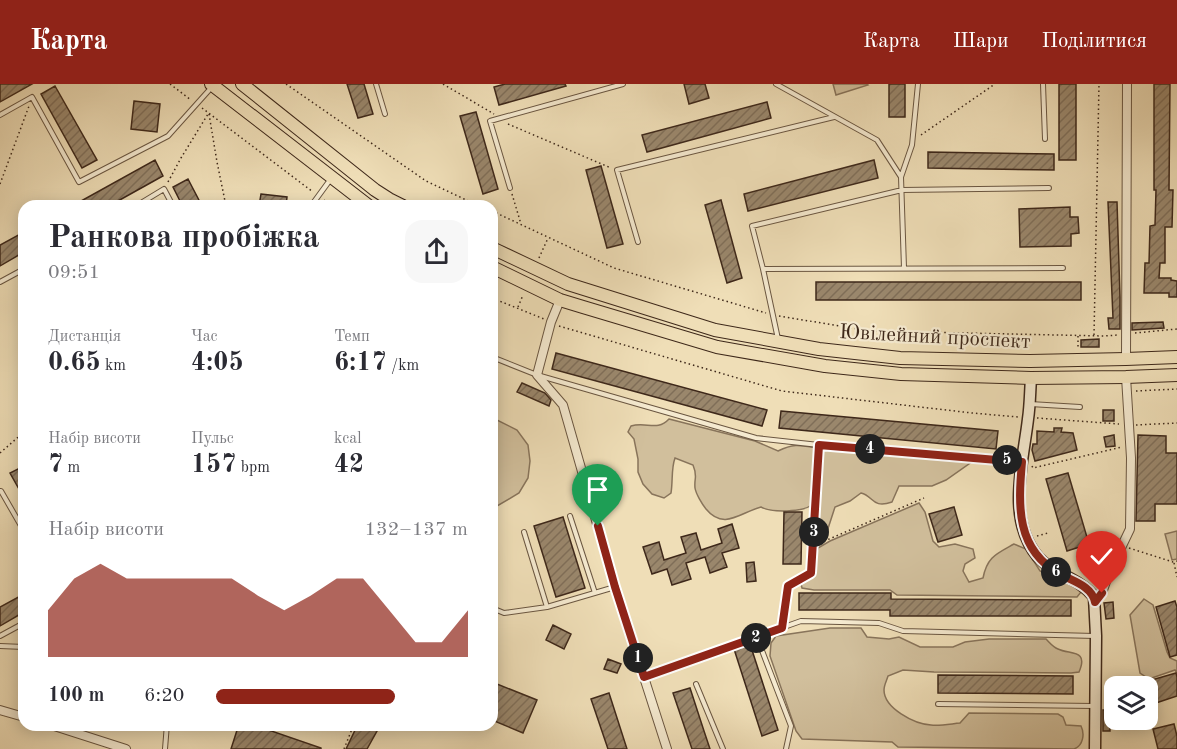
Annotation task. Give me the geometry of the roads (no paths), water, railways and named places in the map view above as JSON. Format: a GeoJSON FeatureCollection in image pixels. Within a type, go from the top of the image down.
{"type":"FeatureCollection","features":[{"type":"Feature","properties":{"kind":"main road"},"geometry":{"type":"LineString","coordinates":[[242,84],[375,190],[392,200]]}},
{"type":"Feature","properties":{"kind":"main road"},"geometry":{"type":"LineString","coordinates":[[212,85],[361,200]]}},
{"type":"Feature","properties":{"kind":"main road","name":"Ювілейний проспект"},"geometry":{"type":"LineString","coordinates":[[498,251],[568,284],[715,330],[779,343],[900,358],[1030,361],[1177,357]]}},
{"type":"Feature","properties":{"kind":"main road","name":"Ювілейний проспект"},"geometry":{"type":"LineString","coordinates":[[498,270],[560,300],[717,347],[825,366],[901,374],[1031,378],[1177,375]]}},
{"type":"Feature","properties":{"kind":"main road"},"geometry":{"type":"LineString","coordinates":[[560,300],[568,284]]}},
{"type":"Feature","properties":{"kind":"street"},"geometry":{"type":"LineString","coordinates":[[1126,359],[1127,84]]}},
{"type":"Feature","properties":{"kind":"street"},"geometry":{"type":"LineString","coordinates":[[560,300],[551,322],[537,375],[563,405],[615,587],[667,749]]}},
{"type":"Feature","properties":{"kind":"street"},"geometry":{"type":"LineString","coordinates":[[1095,602],[1102,593],[1130,529],[1131,445],[1126,377]]}},
{"type":"Feature","properties":{"kind":"street"},"geometry":{"type":"LineString","coordinates":[[1031,378],[1028,465],[1019,506],[1031,547],[1045,564],[1085,587],[1094,597],[1095,749]]}},
{"type":"Feature","properties":{"kind":"street"},"geometry":{"type":"LineString","coordinates":[[0,710],[18,715]]}},
{"type":"Feature","properties":{"kind":"street"},"geometry":{"type":"LineString","coordinates":[[70,731],[126,749]]}},
{"type":"Feature","properties":{"kind":"lane"},"geometry":{"type":"LineString","coordinates":[[376,84],[385,114]]}},
{"type":"Feature","properties":{"kind":"lane"},"geometry":{"type":"LineString","coordinates":[[510,188],[490,121],[623,84]]}},
{"type":"Feature","properties":{"kind":"lane"},"geometry":{"type":"LineString","coordinates":[[776,84],[877,140],[901,177]]}},
{"type":"Feature","properties":{"kind":"lane"},"geometry":{"type":"LineString","coordinates":[[904,268],[901,177],[913,140],[918,84]]}},
{"type":"Feature","properties":{"kind":"lane"},"geometry":{"type":"LineString","coordinates":[[1043,84],[1045,139]]}},
{"type":"Feature","properties":{"kind":"lane"},"geometry":{"type":"LineString","coordinates":[[0,115],[32,97],[79,182],[168,136],[212,85]]}},
{"type":"Feature","properties":{"kind":"lane"},"geometry":{"type":"LineString","coordinates":[[638,242],[616,170],[834,117]]}},
{"type":"Feature","properties":{"kind":"lane"},"geometry":{"type":"LineString","coordinates":[[315,200],[332,177]]}},
{"type":"Feature","properties":{"kind":"lane"},"geometry":{"type":"LineString","coordinates":[[779,343],[752,226],[902,190],[1048,188]]}},
{"type":"Feature","properties":{"kind":"lane"},"geometry":{"type":"LineString","coordinates":[[146,200],[164,189],[169,200]]}},
{"type":"Feature","properties":{"kind":"lane"},"geometry":{"type":"LineString","coordinates":[[763,270],[1063,268]]}},
{"type":"Feature","properties":{"kind":"lane"},"geometry":{"type":"LineString","coordinates":[[0,282],[18,272]]}},
{"type":"Feature","properties":{"kind":"lane"},"geometry":{"type":"LineString","coordinates":[[498,359],[537,375],[756,438],[1028,465]]}},
{"type":"Feature","properties":{"kind":"lane"},"geometry":{"type":"LineString","coordinates":[[1029,404],[1080,408]]}},
{"type":"Feature","properties":{"kind":"lane"},"geometry":{"type":"LineString","coordinates":[[782,628],[788,586],[811,573],[819,445]]}},
{"type":"Feature","properties":{"kind":"lane"},"geometry":{"type":"LineString","coordinates":[[0,491],[18,521]]}},
{"type":"Feature","properties":{"kind":"lane"},"geometry":{"type":"LineString","coordinates":[[570,516],[595,593]]}},
{"type":"Feature","properties":{"kind":"lane"},"geometry":{"type":"LineString","coordinates":[[524,532],[547,608]]}},
{"type":"Feature","properties":{"kind":"lane"},"geometry":{"type":"LineString","coordinates":[[498,610],[504,613],[547,608],[615,587]]}},
{"type":"Feature","properties":{"kind":"lane"},"geometry":{"type":"LineString","coordinates":[[644,677],[801,621],[879,623],[903,631],[1096,636]]}},
{"type":"Feature","properties":{"kind":"lane"},"geometry":{"type":"LineString","coordinates":[[0,636],[18,626]]}},
{"type":"Feature","properties":{"kind":"lane"},"geometry":{"type":"LineString","coordinates":[[0,646],[18,647]]}},
{"type":"Feature","properties":{"kind":"lane"},"geometry":{"type":"LineString","coordinates":[[761,648],[791,726],[786,749]]}},
{"type":"Feature","properties":{"kind":"lane"},"geometry":{"type":"LineString","coordinates":[[696,684],[723,749]]}},
{"type":"Feature","properties":{"kind":"lane"},"geometry":{"type":"LineString","coordinates":[[938,704],[1095,706]]}},
{"type":"Feature","properties":{"kind":"lane"},"geometry":{"type":"LineString","coordinates":[[165,749],[166,731]]}}]}
